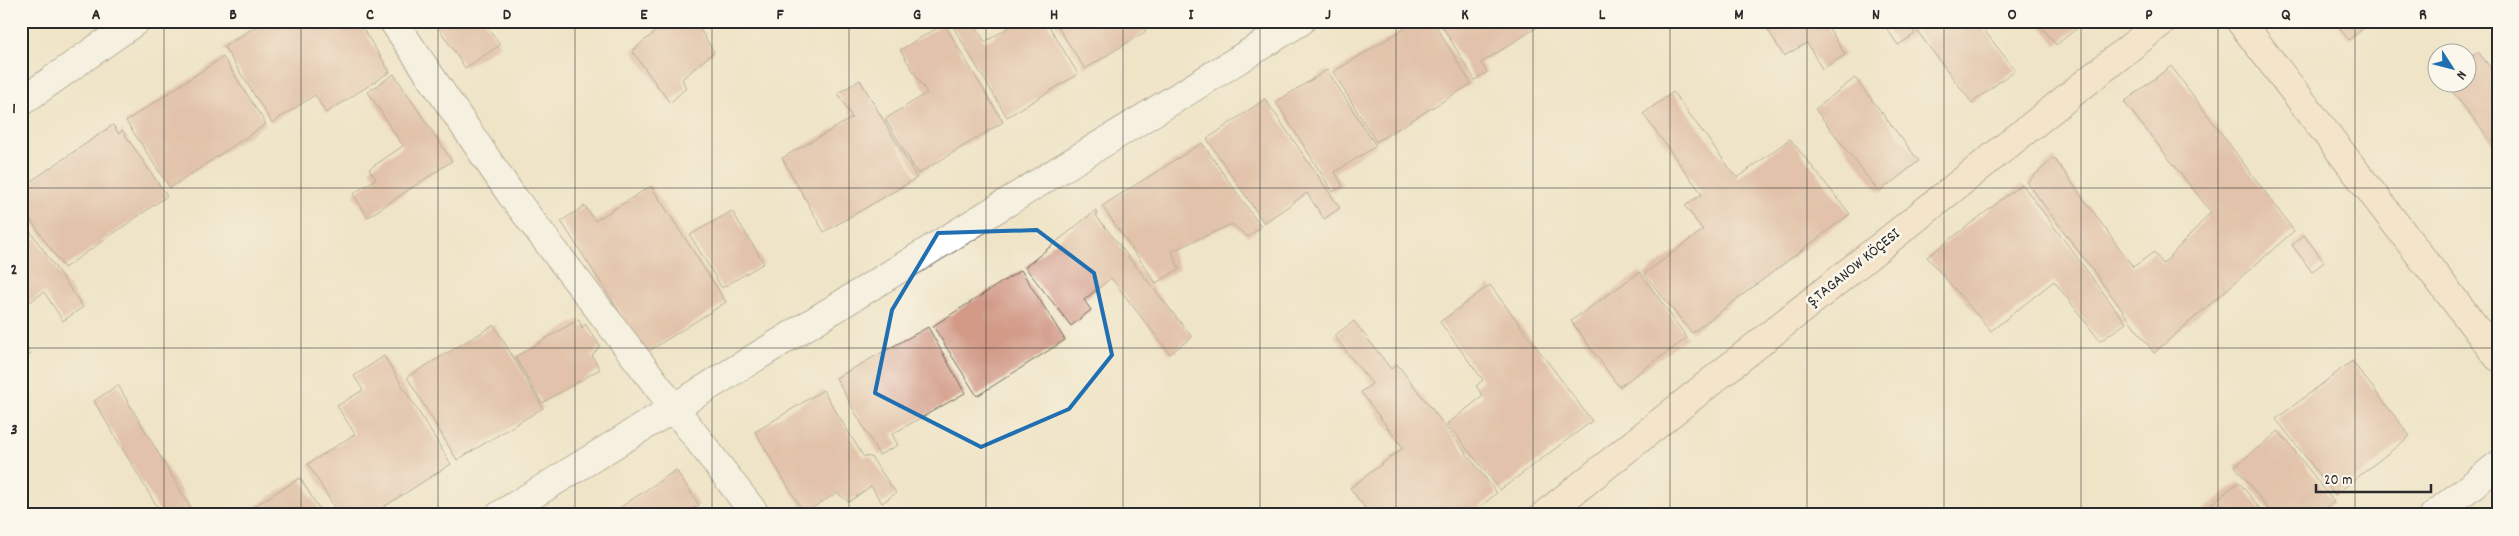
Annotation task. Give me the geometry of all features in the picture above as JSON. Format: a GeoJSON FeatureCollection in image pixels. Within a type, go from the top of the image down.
{"type":"FeatureCollection","features":[{"type":"Feature","properties":{"kind":"street"},"geometry":{"type":"LineString","coordinates":[[21,102],[136,21]]}},
{"type":"Feature","properties":{"kind":"street"},"geometry":{"type":"LineString","coordinates":[[393,21],[510,193],[756,515]]}},
{"type":"Feature","properties":{"kind":"street"},"geometry":{"type":"LineString","coordinates":[[500,515],[1301,21]]}},
{"type":"Feature","properties":{"kind":"street","name":"Ş.TAGANOW KÖÇESI"},"geometry":{"type":"LineString","coordinates":[[1544,515],[2164,21]]}},
{"type":"Feature","properties":{"kind":"street"},"geometry":{"type":"LineString","coordinates":[[2240,21],[2498,357]]}},
{"type":"Feature","properties":{"kind":"street"},"geometry":{"type":"LineString","coordinates":[[2434,515],[2498,464]]}},
{"type":"Feature","properties":{"kind":"highlighted area"},"geometry":{"type":"Polygon","coordinates":[[[1037,230],[1094,273],[1112,355],[1069,409],[981,447],[875,393],[892,310],[938,233],[1037,230]]]}},
{"type":"Feature","properties":{"kind":"building"},"geometry":{"type":"Polygon","coordinates":[[[264,21],[358,21],[390,72],[326,113],[315,95],[272,123],[224,47],[264,21]]]}},
{"type":"Feature","properties":{"kind":"building"},"geometry":{"type":"Polygon","coordinates":[[[434,21],[484,21],[500,45],[465,68],[434,21]]]}},
{"type":"Feature","properties":{"kind":"building"},"geometry":{"type":"Polygon","coordinates":[[[668,21],[695,21],[714,52],[682,79],[686,88],[670,103],[632,51],[668,21]]]}},
{"type":"Feature","properties":{"kind":"building"},"geometry":{"type":"Polygon","coordinates":[[[972,21],[985,42],[1019,21],[1046,21],[1078,74],[1007,117],[950,22],[972,21]]]}},
{"type":"Feature","properties":{"kind":"building"},"geometry":{"type":"Polygon","coordinates":[[[1054,21],[1140,21],[1146,31],[1085,69],[1054,21]]]}},
{"type":"Feature","properties":{"kind":"building"},"geometry":{"type":"Polygon","coordinates":[[[1417,21],[1433,21],[1471,84],[1376,142],[1333,72],[1417,21]]]}},
{"type":"Feature","properties":{"kind":"building"},"geometry":{"type":"Polygon","coordinates":[[[1439,21],[1547,21],[1481,63],[1487,72],[1475,80],[1439,21]]]}},
{"type":"Feature","properties":{"kind":"building"},"geometry":{"type":"Polygon","coordinates":[[[1783,21],[1825,21],[1845,55],[1822,69],[1807,43],[1784,56],[1768,30],[1783,21]]]}},
{"type":"Feature","properties":{"kind":"building"},"geometry":{"type":"Polygon","coordinates":[[[1874,21],[1911,21],[1913,23],[1910,26],[1915,34],[1898,45],[1883,23],[1878,27],[1874,21]]]}},
{"type":"Feature","properties":{"kind":"building"},"geometry":{"type":"Polygon","coordinates":[[[1922,21],[1977,21],[2015,70],[1972,103],[1914,27],[1922,21]]]}},
{"type":"Feature","properties":{"kind":"building"},"geometry":{"type":"Polygon","coordinates":[[[2037,21],[2086,21],[2056,45],[2037,21]]]}},
{"type":"Feature","properties":{"kind":"building"},"geometry":{"type":"Polygon","coordinates":[[[2334,21],[2372,21],[2349,40],[2334,21]]]}},
{"type":"Feature","properties":{"kind":"building"},"geometry":{"type":"Polygon","coordinates":[[[944,24],[1003,122],[918,174],[885,119],[927,93],[900,50],[944,24]]]}},
{"type":"Feature","properties":{"kind":"building"},"geometry":{"type":"Polygon","coordinates":[[[2478,52],[2498,77],[2498,150],[2453,92],[2476,92],[2476,54],[2478,52]]]}},
{"type":"Feature","properties":{"kind":"building"},"geometry":{"type":"Polygon","coordinates":[[[223,57],[266,124],[170,188],[126,121],[223,57]]]}},
{"type":"Feature","properties":{"kind":"building"},"geometry":{"type":"Polygon","coordinates":[[[2171,66],[2294,231],[2154,353],[2027,182],[2054,158],[2133,267],[2154,252],[2163,264],[2211,212],[2124,102],[2171,66]]]}},
{"type":"Feature","properties":{"kind":"building"},"geometry":{"type":"Polygon","coordinates":[[[1327,70],[1376,146],[1335,172],[1343,186],[1333,192],[1276,102],[1327,70]]]}},
{"type":"Feature","properties":{"kind":"building"},"geometry":{"type":"Polygon","coordinates":[[[394,74],[452,161],[368,217],[353,194],[376,179],[369,169],[403,146],[368,92],[394,74]]]}},
{"type":"Feature","properties":{"kind":"building"},"geometry":{"type":"Polygon","coordinates":[[[1855,78],[1919,161],[1879,192],[1815,109],[1855,78]]]}},
{"type":"Feature","properties":{"kind":"building"},"geometry":{"type":"Polygon","coordinates":[[[860,80],[917,178],[824,232],[782,158],[852,118],[838,93],[860,80]]]}},
{"type":"Feature","properties":{"kind":"building"},"geometry":{"type":"Polygon","coordinates":[[[1673,92],[1737,178],[1790,139],[1850,214],[1692,333],[1644,274],[1703,230],[1685,206],[1702,194],[1643,114],[1673,92]]]}},
{"type":"Feature","properties":{"kind":"building"},"geometry":{"type":"Polygon","coordinates":[[[1265,99],[1340,208],[1324,219],[1307,193],[1264,223],[1207,139],[1265,99]]]}},
{"type":"Feature","properties":{"kind":"building"},"geometry":{"type":"Polygon","coordinates":[[[113,125],[119,134],[122,130],[167,196],[64,268],[21,206],[21,188],[113,125]]]}},
{"type":"Feature","properties":{"kind":"building"},"geometry":{"type":"Polygon","coordinates":[[[1202,143],[1261,227],[1248,237],[1232,224],[1172,251],[1179,269],[1156,283],[1102,206],[1202,143]]]}},
{"type":"Feature","properties":{"kind":"building"},"geometry":{"type":"Polygon","coordinates":[[[2022,184],[2126,323],[2100,341],[2054,281],[1991,331],[1927,257],[2022,184]]]}},
{"type":"Feature","properties":{"kind":"building"},"geometry":{"type":"Polygon","coordinates":[[[651,186],[726,302],[646,353],[561,221],[585,206],[595,221],[651,186]]]}},
{"type":"Feature","properties":{"kind":"building"},"geometry":{"type":"Polygon","coordinates":[[[1096,210],[1097,217],[1192,337],[1170,354],[1111,278],[1084,300],[1091,310],[1071,326],[1025,267],[1096,210]]]}},
{"type":"Feature","properties":{"kind":"building"},"geometry":{"type":"Polygon","coordinates":[[[732,211],[764,263],[722,288],[690,235],[732,211]]]}},
{"type":"Feature","properties":{"kind":"building"},"geometry":{"type":"Polygon","coordinates":[[[21,218],[83,307],[63,321],[44,292],[21,308],[21,218]]]}},
{"type":"Feature","properties":{"kind":"building"},"geometry":{"type":"Polygon","coordinates":[[[2304,235],[2324,262],[2312,272],[2292,245],[2304,235]]]}},
{"type":"Feature","properties":{"kind":"building"},"geometry":{"type":"Polygon","coordinates":[[[1021,270],[1065,340],[977,396],[933,326],[1021,270]]]}},
{"type":"Feature","properties":{"kind":"building"},"geometry":{"type":"Polygon","coordinates":[[[1640,272],[1687,338],[1619,387],[1571,321],[1640,272]]]}},
{"type":"Feature","properties":{"kind":"building"},"geometry":{"type":"Polygon","coordinates":[[[1490,285],[1592,421],[1500,490],[1447,424],[1483,396],[1476,386],[1483,380],[1440,322],[1490,285]]]}},
{"type":"Feature","properties":{"kind":"building"},"geometry":{"type":"Polygon","coordinates":[[[579,319],[582,328],[585,324],[600,346],[592,356],[600,369],[542,403],[515,357],[579,319]]]}},
{"type":"Feature","properties":{"kind":"building"},"geometry":{"type":"Polygon","coordinates":[[[1354,321],[1391,369],[1397,364],[1497,493],[1470,515],[1370,515],[1350,488],[1403,448],[1361,392],[1372,384],[1334,336],[1354,321]]]}},
{"type":"Feature","properties":{"kind":"building"},"geometry":{"type":"Polygon","coordinates":[[[494,325],[543,408],[457,460],[407,377],[494,325]]]}},
{"type":"Feature","properties":{"kind":"building"},"geometry":{"type":"Polygon","coordinates":[[[928,327],[965,393],[892,434],[898,445],[879,455],[836,378],[928,327]]]}},
{"type":"Feature","properties":{"kind":"building"},"geometry":{"type":"Polygon","coordinates":[[[21,340],[31,354],[21,360],[21,340]]]}},
{"type":"Feature","properties":{"kind":"building"},"geometry":{"type":"Polygon","coordinates":[[[384,356],[451,464],[371,515],[339,515],[308,464],[355,434],[337,406],[363,390],[354,376],[384,356]]]}},
{"type":"Feature","properties":{"kind":"building"},"geometry":{"type":"Polygon","coordinates":[[[2352,361],[2410,436],[2335,495],[2276,419],[2352,361]]]}},
{"type":"Feature","properties":{"kind":"building"},"geometry":{"type":"Polygon","coordinates":[[[118,385],[195,515],[162,515],[94,401],[118,385]]]}},
{"type":"Feature","properties":{"kind":"building"},"geometry":{"type":"Polygon","coordinates":[[[823,390],[863,456],[871,457],[896,493],[882,503],[871,486],[849,502],[837,493],[804,513],[755,432],[823,390]]]}},
{"type":"Feature","properties":{"kind":"building"},"geometry":{"type":"Polygon","coordinates":[[[2279,431],[2334,502],[2317,515],[2273,515],[2235,466],[2279,431]]]}},
{"type":"Feature","properties":{"kind":"building"},"geometry":{"type":"Polygon","coordinates":[[[676,470],[699,505],[683,515],[609,515],[676,470]]]}},
{"type":"Feature","properties":{"kind":"building"},"geometry":{"type":"Polygon","coordinates":[[[300,478],[323,515],[240,515],[300,478]]]}},
{"type":"Feature","properties":{"kind":"building"},"geometry":{"type":"Polygon","coordinates":[[[2239,482],[2265,515],[2197,515],[2239,482]]]}}]}
